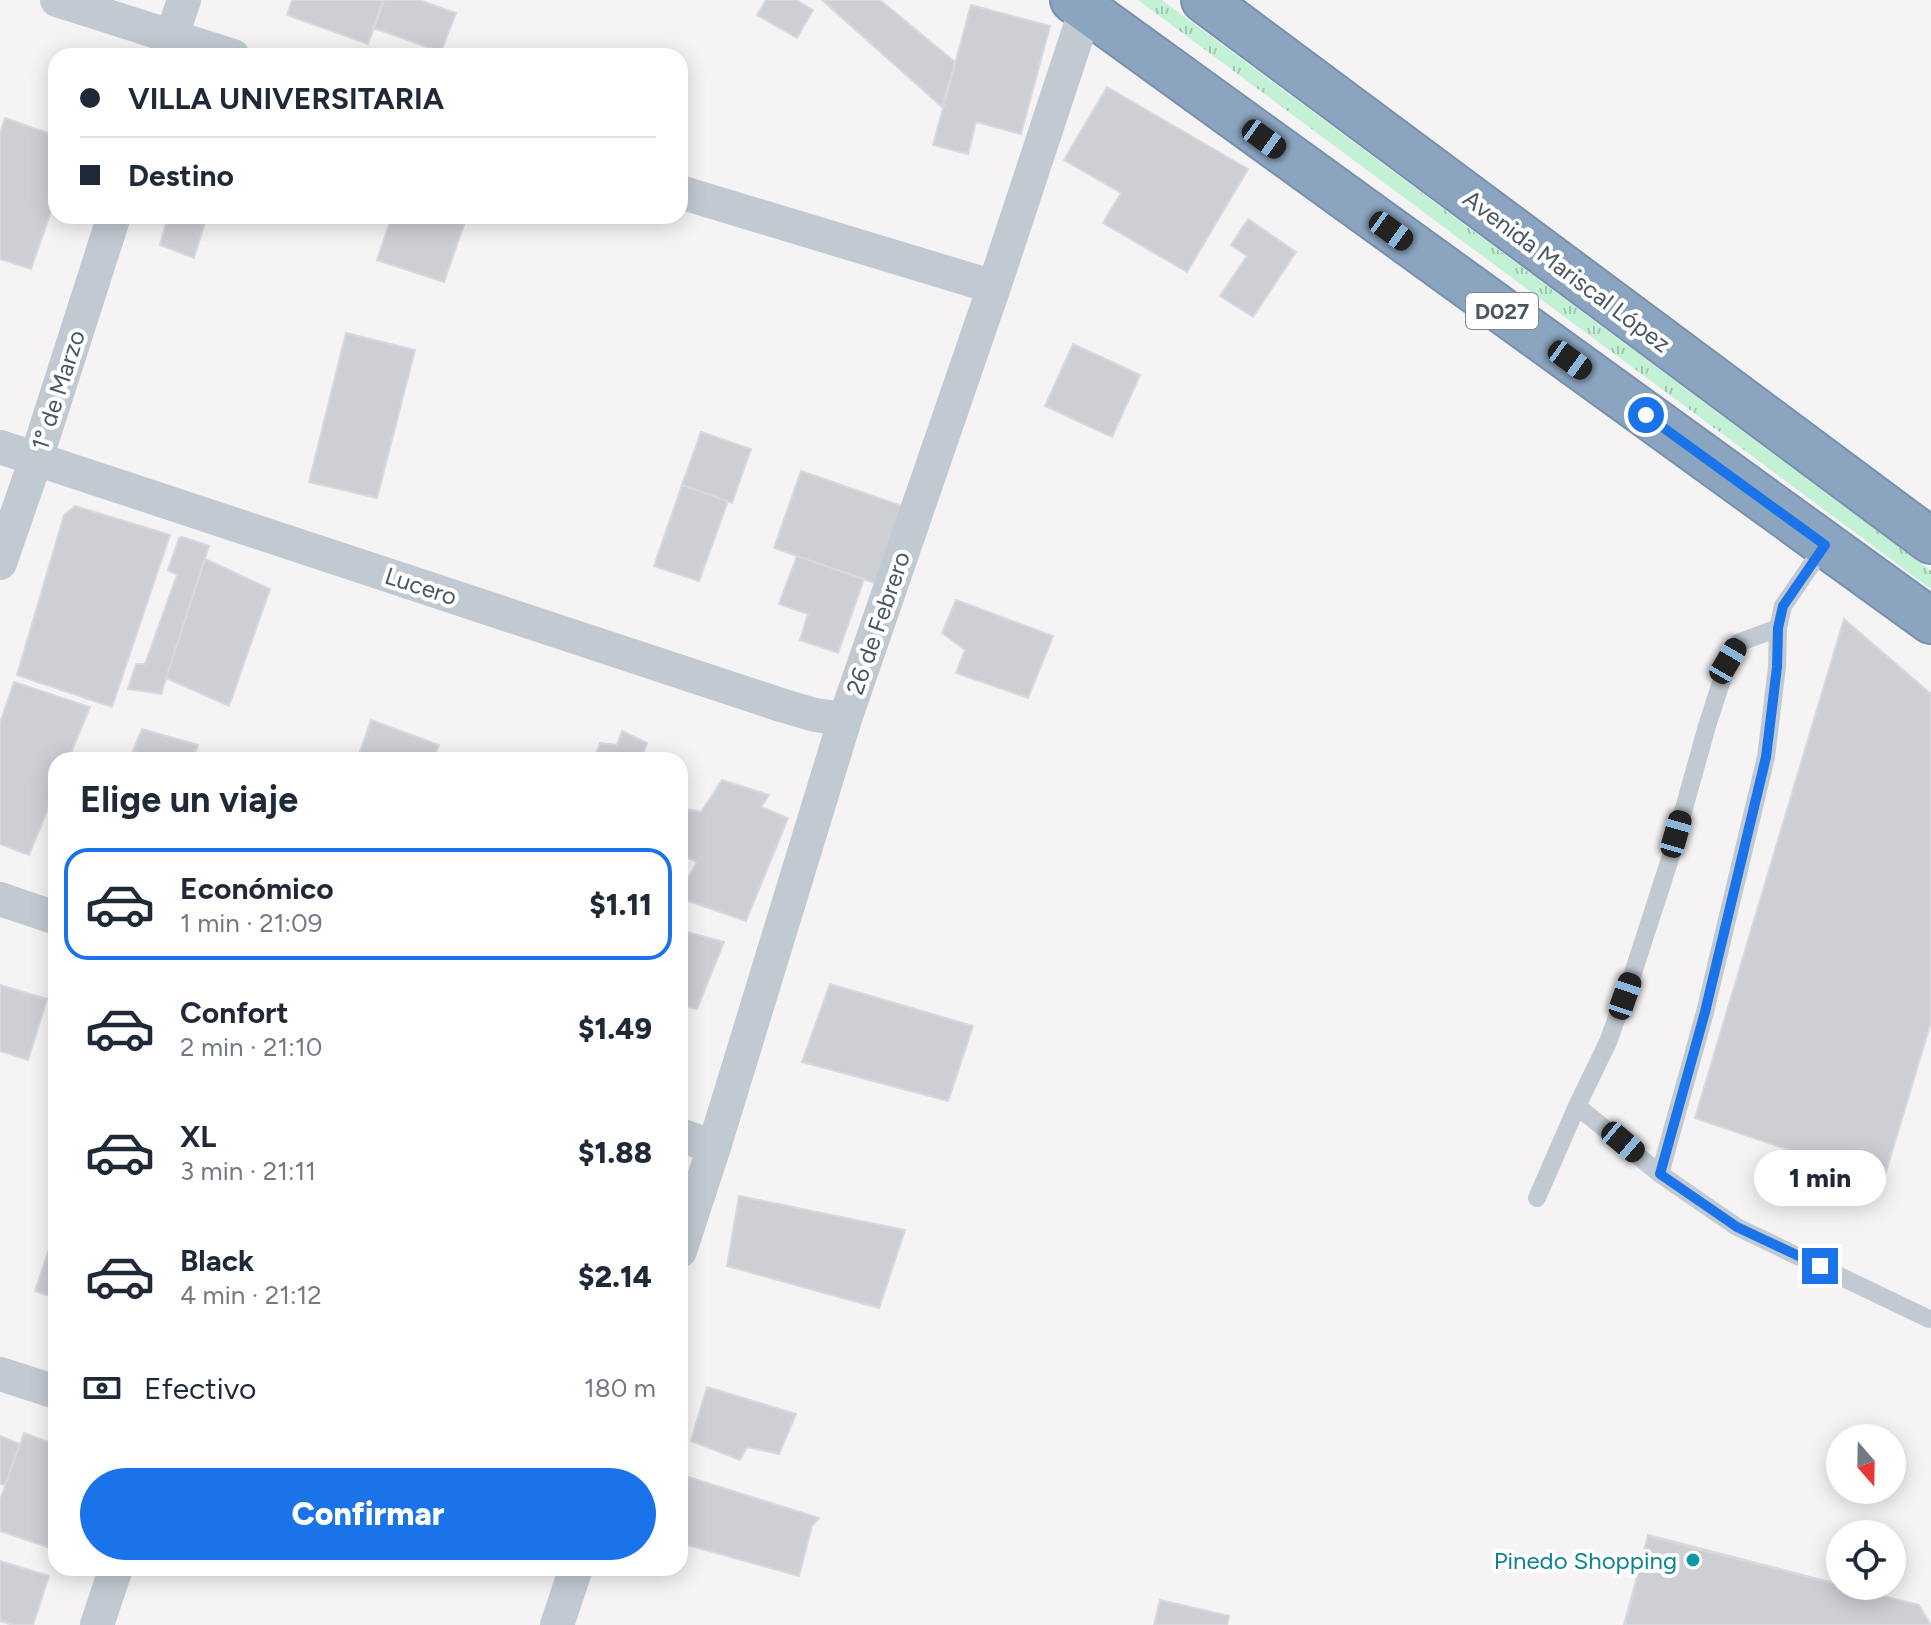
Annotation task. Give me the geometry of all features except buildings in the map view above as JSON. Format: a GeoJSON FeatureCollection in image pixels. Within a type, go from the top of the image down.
{"type":"FeatureCollection","features":[{"type":"Feature","properties":{"kind":"highway","name":"Avenida Mariscal López"},"geometry":{"type":"LineString","coordinates":[[1204,0],[1931,541]]}},
{"type":"Feature","properties":{"kind":"highway","name":"D027"},"geometry":{"type":"LineString","coordinates":[[1082,3],[1931,621]]}},
{"type":"Feature","properties":{"kind":"street"},"geometry":{"type":"LineString","coordinates":[[57,0],[168,46],[184,0]]}},
{"type":"Feature","properties":{"kind":"street","name":"26 de Febrero"},"geometry":{"type":"LineString","coordinates":[[688,1227],[845,719],[994,287],[1082,3]]}},
{"type":"Feature","properties":{"kind":"street"},"geometry":{"type":"LineString","coordinates":[[688,194],[994,287]]}},
{"type":"Feature","properties":{"kind":"street","name":"1° de Marzo"},"geometry":{"type":"LineString","coordinates":[[0,563],[111,224]]}},
{"type":"Feature","properties":{"kind":"street","name":"Lucero"},"geometry":{"type":"LineString","coordinates":[[0,447],[769,701],[815,715],[845,719]]}},
{"type":"Feature","properties":{"kind":"street"},"geometry":{"type":"LineString","coordinates":[[0,899],[48,915]]}},
{"type":"Feature","properties":{"kind":"street"},"geometry":{"type":"LineString","coordinates":[[688,1138],[714,1147]]}},
{"type":"Feature","properties":{"kind":"street"},"geometry":{"type":"LineString","coordinates":[[0,1374],[48,1389]]}},
{"type":"Feature","properties":{"kind":"street"},"geometry":{"type":"LineString","coordinates":[[97,1625],[113,1576]]}},
{"type":"Feature","properties":{"kind":"street"},"geometry":{"type":"LineString","coordinates":[[557,1625],[573,1576]]}},
{"type":"Feature","properties":{"kind":"lane"},"geometry":{"type":"LineString","coordinates":[[1660,1174],[1705,1012],[1766,757],[1777,667],[1778,628],[1783,606],[1825,545]]}},
{"type":"Feature","properties":{"kind":"lane"},"geometry":{"type":"LineString","coordinates":[[1537,1198],[1608,1042],[1633,973],[1728,661],[1738,643],[1778,628]]}},
{"type":"Feature","properties":{"kind":"lane"},"geometry":{"type":"LineString","coordinates":[[1577,1106],[1660,1174],[1737,1227],[1929,1319]]}},
{"type":"Feature","properties":{"kind":"green space"},"geometry":{"type":"Polygon","coordinates":[[[1138,0],[1162,0],[1931,571],[1931,589],[1138,0]]]}},
{"type":"Feature","properties":{"kind":"place","name":"Pinedo Shopping"},"geometry":{"type":"Point","coordinates":[1693,1560]}},
{"type":"Feature","properties":{"kind":"route"},"geometry":{"type":"LineString","coordinates":[[1646,415],[1825,545],[1783,606],[1778,628],[1777,667],[1766,757],[1705,1012],[1660,1174],[1737,1227],[1820,1266]]}}]}
